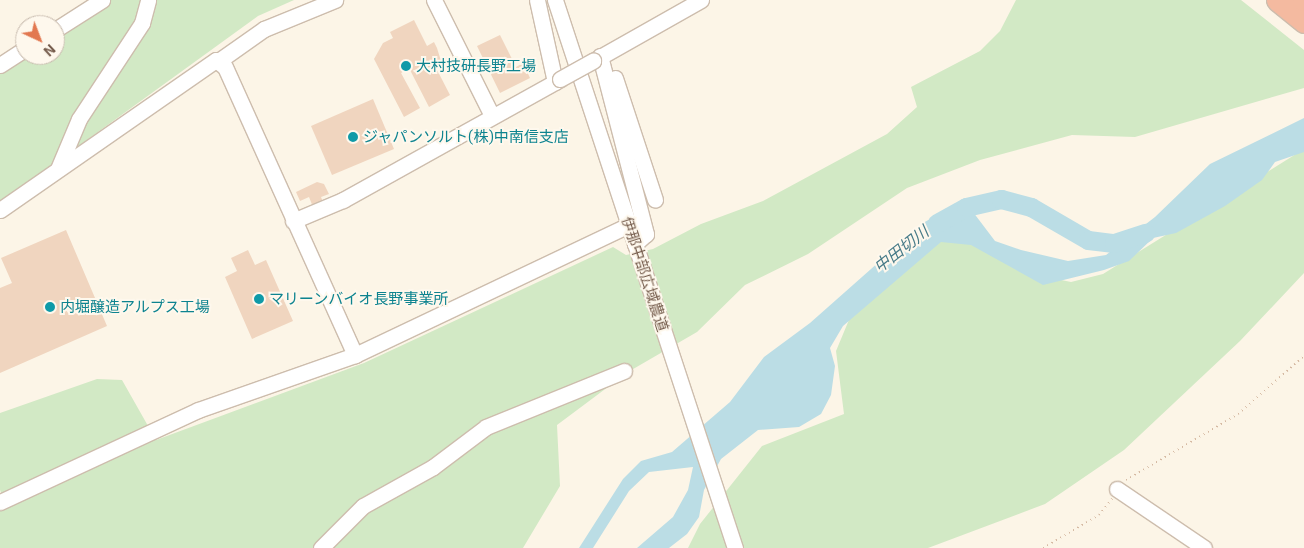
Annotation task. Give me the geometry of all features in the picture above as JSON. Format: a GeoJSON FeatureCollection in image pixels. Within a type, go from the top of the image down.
{"type":"FeatureCollection","features":[{"type":"Feature","properties":{"kind":"highway"},"geometry":{"type":"LineString","coordinates":[[1277,0],[1304,22]]}},
{"type":"Feature","properties":{"kind":"street"},"geometry":{"type":"LineString","coordinates":[[65,24],[102,0]]}},
{"type":"Feature","properties":{"kind":"street"},"geometry":{"type":"LineString","coordinates":[[58,169],[79,119],[142,23],[148,0]]}},
{"type":"Feature","properties":{"kind":"street"},"geometry":{"type":"LineString","coordinates":[[0,210],[264,29],[335,0]]}},
{"type":"Feature","properties":{"kind":"street"},"geometry":{"type":"LineString","coordinates":[[434,0],[492,116]]}},
{"type":"Feature","properties":{"kind":"street"},"geometry":{"type":"LineString","coordinates":[[537,0],[558,80]]}},
{"type":"Feature","properties":{"kind":"street","name":"伊那中部広域農道"},"geometry":{"type":"LineString","coordinates":[[555,0],[735,548]]}},
{"type":"Feature","properties":{"kind":"street"},"geometry":{"type":"LineString","coordinates":[[293,221],[342,200],[701,0]]}},
{"type":"Feature","properties":{"kind":"street"},"geometry":{"type":"LineString","coordinates":[[0,65],[15,55]]}},
{"type":"Feature","properties":{"kind":"street"},"geometry":{"type":"LineString","coordinates":[[600,57],[655,200]]}},
{"type":"Feature","properties":{"kind":"street"},"geometry":{"type":"LineString","coordinates":[[600,57],[646,234],[635,244]]}},
{"type":"Feature","properties":{"kind":"street"},"geometry":{"type":"LineString","coordinates":[[220,60],[355,355]]}},
{"type":"Feature","properties":{"kind":"street"},"geometry":{"type":"LineString","coordinates":[[0,502],[198,410],[355,355],[628,226]]}},
{"type":"Feature","properties":{"kind":"street"},"geometry":{"type":"LineString","coordinates":[[321,548],[363,506],[434,467],[486,427],[624,370]]}},
{"type":"Feature","properties":{"kind":"street"},"geometry":{"type":"LineString","coordinates":[[1117,489],[1204,548]]}},
{"type":"Feature","properties":{"kind":"path"},"geometry":{"type":"LineString","coordinates":[[1043,548],[1100,514],[1117,489],[1238,414],[1304,356]]}},
{"type":"Feature","properties":{"kind":"green space"},"geometry":{"type":"Polygon","coordinates":[[[111,0],[294,0],[258,16],[0,203],[0,72],[15,62],[15,65],[65,65],[65,30],[111,0]]]}},
{"type":"Feature","properties":{"kind":"green space"},"geometry":{"type":"Polygon","coordinates":[[[1016,0],[1241,0],[1304,50],[1304,88],[1135,137],[1072,135],[980,160],[907,188],[808,254],[745,285],[697,332],[628,372],[557,425],[560,486],[523,548],[0,548],[0,511],[6,507],[0,490],[0,413],[97,379],[122,380],[156,440],[364,363],[613,247],[626,255],[653,249],[701,224],[763,201],[887,134],[917,107],[911,87],[980,51],[1000,31],[1016,0]]]}},
{"type":"Feature","properties":{"kind":"green space"},"geometry":{"type":"Polygon","coordinates":[[[1304,149],[1304,273],[1240,341],[1124,450],[1045,504],[928,548],[688,548],[700,524],[762,446],[844,414],[836,351],[856,303],[939,234],[978,235],[1037,275],[1071,282],[1103,274],[1304,149]]]}},
{"type":"Feature","properties":{"kind":"water"},"geometry":{"type":"Polygon","coordinates":[[[1304,118],[1304,152],[1275,162],[1262,180],[1225,206],[1176,233],[1153,238],[1129,261],[1104,270],[1043,285],[971,245],[941,242],[843,326],[830,348],[835,366],[831,395],[821,414],[799,427],[758,430],[721,459],[704,490],[699,517],[687,534],[669,548],[637,548],[673,517],[688,490],[693,467],[649,472],[629,491],[593,548],[579,548],[623,479],[641,461],[672,452],[730,402],[764,357],[810,323],[923,223],[946,210],[973,212],[995,241],[1021,250],[1068,261],[1106,255],[1155,217],[1210,164],[1304,118]]]}},
{"type":"Feature","properties":{"kind":"building","name":"大村技研長野工場"},"geometry":{"type":"Polygon","coordinates":[[[414,20],[427,46],[434,42],[437,48],[441,61],[434,64],[450,95],[429,107],[409,68],[401,73],[420,108],[404,117],[374,59],[383,43],[393,38],[390,32],[414,20]]]}},
{"type":"Feature","properties":{"kind":"building"},"geometry":{"type":"Polygon","coordinates":[[[500,35],[516,67],[523,63],[530,78],[500,93],[477,46],[500,35]]]}},
{"type":"Feature","properties":{"kind":"building","name":"ジャパンソルト(株)中南信支店"},"geometry":{"type":"Polygon","coordinates":[[[373,99],[394,149],[332,175],[311,126],[373,99]]]}},
{"type":"Feature","properties":{"kind":"building"},"geometry":{"type":"Polygon","coordinates":[[[317,182],[324,184],[329,194],[321,197],[323,202],[313,207],[309,197],[300,201],[296,192],[317,182]]]}},
{"type":"Feature","properties":{"kind":"building","name":"内堀醸造アルプス工場"},"geometry":{"type":"Polygon","coordinates":[[[66,230],[107,326],[0,373],[0,288],[12,283],[1,258],[66,230]]]}},
{"type":"Feature","properties":{"kind":"building","name":"マリーンバイオ長野事業所"},"geometry":{"type":"Polygon","coordinates":[[[248,250],[255,265],[266,260],[293,321],[252,339],[225,277],[237,271],[231,258],[248,250]]]}},
{"type":"Feature","properties":{"kind":"waterway","name":"中田切川"},"geometry":{"type":"LineString","coordinates":[[937,223],[966,207],[1001,199],[1031,207],[1088,240],[1114,243],[1145,233]]}},
{"type":"Feature","properties":{"kind":"place","name":"大村技研長野工場"},"geometry":{"type":"Point","coordinates":[406,66]}},
{"type":"Feature","properties":{"kind":"place","name":"ジャパンソルト(株)中南信支店"},"geometry":{"type":"Point","coordinates":[353,137]}},
{"type":"Feature","properties":{"kind":"place","name":"マリーンバイオ長野事業所"},"geometry":{"type":"Point","coordinates":[259,299]}},
{"type":"Feature","properties":{"kind":"place","name":"内堀醸造アルプス工場"},"geometry":{"type":"Point","coordinates":[50,307]}}]}
